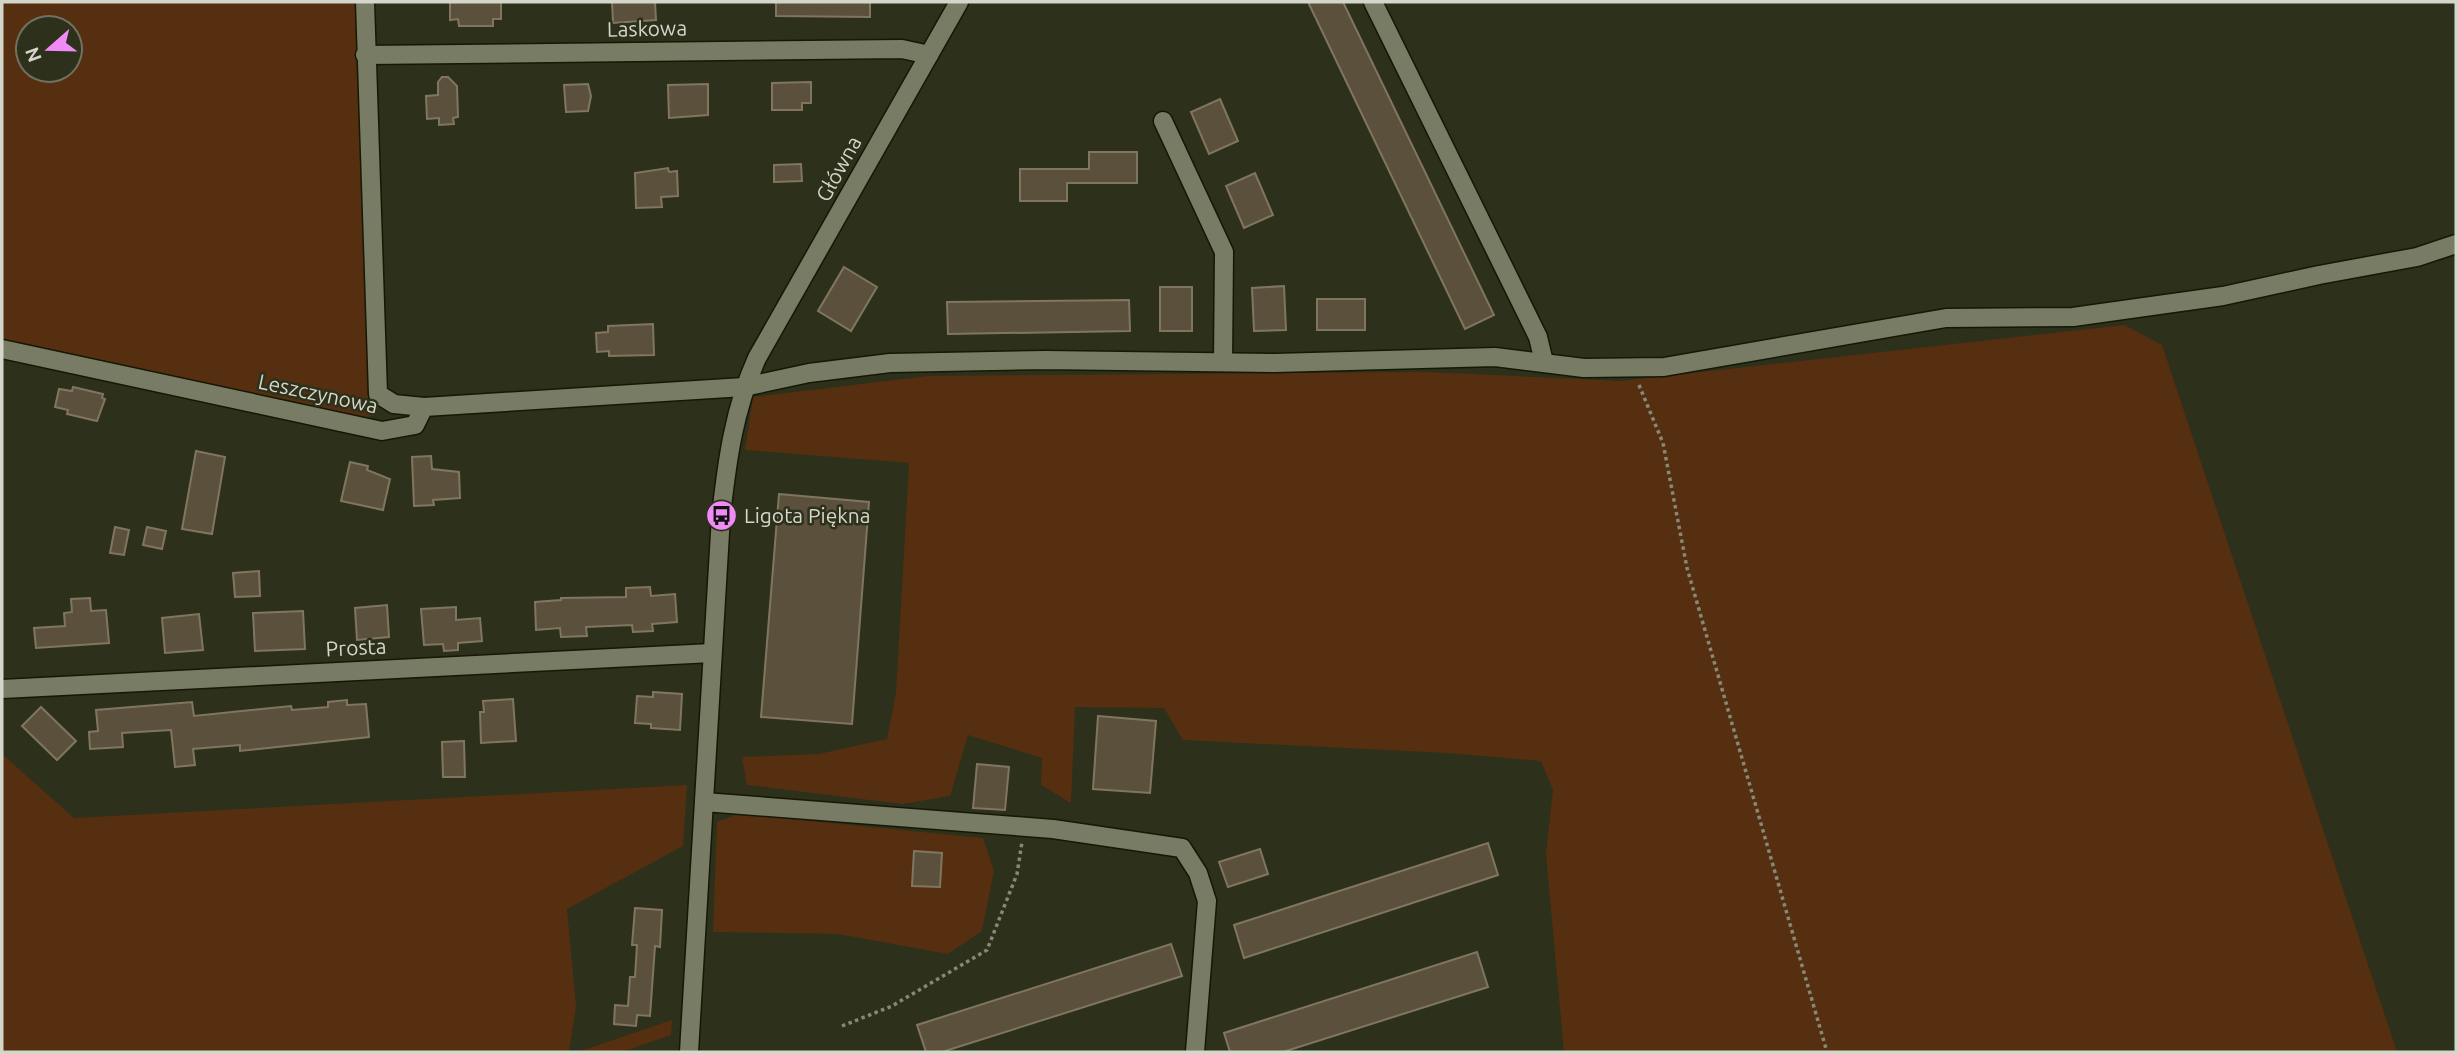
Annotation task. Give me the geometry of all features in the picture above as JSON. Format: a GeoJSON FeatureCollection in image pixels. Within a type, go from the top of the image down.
{"type":"FeatureCollection","features":[{"type":"Feature","properties":{"kind":"street"},"geometry":{"type":"LineString","coordinates":[[365,2],[378,394],[394,404],[424,407],[744,387],[809,373],[878,364],[1045,360],[1287,363],[1495,357],[1584,368],[1633,370],[1709,361],[1946,318],[2073,317],[2223,296],[2417,257],[2456,244]]}},
{"type":"Feature","properties":{"kind":"street","name":"Główna"},"geometry":{"type":"LineString","coordinates":[[744,387],[757,358],[959,2]]}},
{"type":"Feature","properties":{"kind":"street"},"geometry":{"type":"LineString","coordinates":[[1373,2],[1538,337],[1544,362]]}},
{"type":"Feature","properties":{"kind":"street","name":"Laskowa"},"geometry":{"type":"LineString","coordinates":[[365,55],[902,49],[929,55]]}},
{"type":"Feature","properties":{"kind":"street"},"geometry":{"type":"LineString","coordinates":[[1163,121],[1224,252],[1223,361]]}},
{"type":"Feature","properties":{"kind":"street","name":"Leszczynowa"},"geometry":{"type":"LineString","coordinates":[[2,349],[382,431],[415,425],[424,407]]}},
{"type":"Feature","properties":{"kind":"street"},"geometry":{"type":"LineString","coordinates":[[689,1052],[712,653],[728,453],[744,387]]}},
{"type":"Feature","properties":{"kind":"street","name":"Prosta"},"geometry":{"type":"LineString","coordinates":[[2,689],[712,653]]}},
{"type":"Feature","properties":{"kind":"street"},"geometry":{"type":"LineString","coordinates":[[704,802],[1025,827],[1182,848],[1198,873],[1207,901],[1195,1052]]}},
{"type":"Feature","properties":{"kind":"path"},"geometry":{"type":"LineString","coordinates":[[1633,370],[1662,443],[1687,568],[1826,1052]]}},
{"type":"Feature","properties":{"kind":"path"},"geometry":{"type":"LineString","coordinates":[[842,1026],[892,1006],[987,950],[1017,874],[1025,827]]}},
{"type":"Feature","properties":{"kind":"shaded area"},"geometry":{"type":"Polygon","coordinates":[[[2,2],[358,2],[374,416],[349,420],[2,344],[2,2]]]}},
{"type":"Feature","properties":{"kind":"shaded area"},"geometry":{"type":"Polygon","coordinates":[[[2124,325],[2162,345],[2397,1052],[1564,1052],[1546,854],[1553,790],[1541,761],[1447,753],[1183,740],[1164,708],[1075,707],[1071,803],[1041,785],[1042,758],[968,735],[950,796],[902,804],[747,785],[742,757],[819,754],[887,739],[896,693],[909,463],[745,450],[753,397],[928,376],[1426,372],[1621,381],[2124,325]]]}},
{"type":"Feature","properties":{"kind":"shaded area"},"geometry":{"type":"Polygon","coordinates":[[[2,754],[74,818],[687,785],[683,846],[567,909],[576,1006],[569,1052],[2,1052],[2,754]]]}},
{"type":"Feature","properties":{"kind":"shaded area"},"geometry":{"type":"Polygon","coordinates":[[[738,814],[983,838],[994,871],[982,931],[948,954],[838,934],[713,932],[717,822],[738,814]]]}},
{"type":"Feature","properties":{"kind":"shaded area"},"geometry":{"type":"Polygon","coordinates":[[[672,1020],[671,1035],[622,1052],[578,1052],[672,1020]]]}},
{"type":"Feature","properties":{"kind":"building"},"geometry":{"type":"Polygon","coordinates":[[[450,2],[501,2],[501,19],[493,19],[493,26],[459,26],[458,19],[450,20],[450,2]]]}},
{"type":"Feature","properties":{"kind":"building"},"geometry":{"type":"Polygon","coordinates":[[[612,2],[655,2],[656,20],[613,23],[612,2]]]}},
{"type":"Feature","properties":{"kind":"building"},"geometry":{"type":"Polygon","coordinates":[[[776,2],[870,2],[870,17],[776,16],[776,2]]]}},
{"type":"Feature","properties":{"kind":"building"},"geometry":{"type":"Polygon","coordinates":[[[1308,2],[1343,2],[1494,315],[1465,329],[1308,2]]]}},
{"type":"Feature","properties":{"kind":"building"},"geometry":{"type":"Polygon","coordinates":[[[442,77],[448,77],[457,86],[458,117],[453,118],[454,124],[439,125],[439,118],[427,119],[426,96],[438,95],[438,82],[442,77]]]}},
{"type":"Feature","properties":{"kind":"building"},"geometry":{"type":"Polygon","coordinates":[[[811,82],[811,103],[802,103],[802,110],[772,110],[772,83],[811,82]]]}},
{"type":"Feature","properties":{"kind":"building"},"geometry":{"type":"Polygon","coordinates":[[[588,84],[591,96],[588,111],[566,112],[564,85],[588,84]]]}},
{"type":"Feature","properties":{"kind":"building"},"geometry":{"type":"Polygon","coordinates":[[[708,84],[708,115],[669,118],[668,85],[708,84]]]}},
{"type":"Feature","properties":{"kind":"building"},"geometry":{"type":"Polygon","coordinates":[[[1220,99],[1238,141],[1209,154],[1191,112],[1220,99]]]}},
{"type":"Feature","properties":{"kind":"building"},"geometry":{"type":"Polygon","coordinates":[[[1089,152],[1137,152],[1137,183],[1067,183],[1067,201],[1020,201],[1020,169],[1089,169],[1089,152]]]}},
{"type":"Feature","properties":{"kind":"building"},"geometry":{"type":"Polygon","coordinates":[[[801,164],[802,181],[774,182],[774,165],[801,164]]]}},
{"type":"Feature","properties":{"kind":"building"},"geometry":{"type":"Polygon","coordinates":[[[668,168],[669,172],[677,171],[678,196],[661,197],[662,207],[636,208],[635,173],[668,168]]]}},
{"type":"Feature","properties":{"kind":"building"},"geometry":{"type":"Polygon","coordinates":[[[1255,173],[1273,215],[1244,228],[1226,186],[1255,173]]]}},
{"type":"Feature","properties":{"kind":"building"},"geometry":{"type":"Polygon","coordinates":[[[844,267],[877,287],[851,331],[818,311],[844,267]]]}},
{"type":"Feature","properties":{"kind":"building"},"geometry":{"type":"Polygon","coordinates":[[[1284,286],[1286,330],[1254,331],[1252,288],[1284,286]]]}},
{"type":"Feature","properties":{"kind":"building"},"geometry":{"type":"Polygon","coordinates":[[[1160,287],[1192,287],[1192,331],[1160,331],[1160,287]]]}},
{"type":"Feature","properties":{"kind":"building"},"geometry":{"type":"Polygon","coordinates":[[[1317,299],[1365,299],[1365,330],[1317,330],[1317,299]]]}},
{"type":"Feature","properties":{"kind":"building"},"geometry":{"type":"Polygon","coordinates":[[[1129,300],[1130,331],[948,334],[947,302],[1129,300]]]}},
{"type":"Feature","properties":{"kind":"building"},"geometry":{"type":"Polygon","coordinates":[[[653,324],[654,355],[609,356],[609,351],[597,352],[596,333],[608,332],[608,326],[653,324]]]}},
{"type":"Feature","properties":{"kind":"building"},"geometry":{"type":"Polygon","coordinates":[[[73,387],[103,394],[102,398],[105,399],[97,421],[67,414],[68,410],[55,407],[59,389],[72,391],[73,387]]]}},
{"type":"Feature","properties":{"kind":"building"},"geometry":{"type":"Polygon","coordinates":[[[196,451],[225,457],[212,534],[182,529],[196,451]]]}},
{"type":"Feature","properties":{"kind":"building"},"geometry":{"type":"Polygon","coordinates":[[[431,456],[432,469],[459,472],[460,498],[433,500],[434,505],[414,506],[412,457],[431,456]]]}},
{"type":"Feature","properties":{"kind":"building"},"geometry":{"type":"Polygon","coordinates":[[[350,462],[368,466],[367,470],[390,479],[383,510],[341,501],[350,462]]]}},
{"type":"Feature","properties":{"kind":"building"},"geometry":{"type":"Polygon","coordinates":[[[779,494],[869,502],[852,724],[761,717],[779,494]]]}},
{"type":"Feature","properties":{"kind":"building"},"geometry":{"type":"Polygon","coordinates":[[[115,527],[129,530],[124,555],[110,553],[115,527]]]}},
{"type":"Feature","properties":{"kind":"building"},"geometry":{"type":"Polygon","coordinates":[[[147,527],[166,531],[162,549],[143,545],[147,527]]]}},
{"type":"Feature","properties":{"kind":"building"},"geometry":{"type":"Polygon","coordinates":[[[259,571],[260,596],[235,597],[233,573],[259,571]]]}},
{"type":"Feature","properties":{"kind":"building"},"geometry":{"type":"Polygon","coordinates":[[[650,587],[651,596],[675,594],[677,622],[652,624],[653,631],[633,632],[632,625],[586,627],[587,636],[561,637],[560,628],[536,630],[535,602],[561,598],[626,597],[626,588],[650,587]]]}},
{"type":"Feature","properties":{"kind":"building"},"geometry":{"type":"Polygon","coordinates":[[[90,598],[91,611],[106,610],[109,643],[36,648],[34,628],[65,626],[64,613],[72,612],[71,599],[90,598]]]}},
{"type":"Feature","properties":{"kind":"building"},"geometry":{"type":"Polygon","coordinates":[[[387,605],[389,637],[357,640],[355,608],[387,605]]]}},
{"type":"Feature","properties":{"kind":"building"},"geometry":{"type":"Polygon","coordinates":[[[456,607],[456,620],[480,618],[482,641],[458,643],[458,650],[444,651],[443,644],[424,645],[421,609],[456,607]]]}},
{"type":"Feature","properties":{"kind":"building"},"geometry":{"type":"Polygon","coordinates":[[[303,611],[305,649],[255,651],[253,613],[303,611]]]}},
{"type":"Feature","properties":{"kind":"building"},"geometry":{"type":"Polygon","coordinates":[[[199,614],[203,650],[165,653],[162,618],[199,614]]]}},
{"type":"Feature","properties":{"kind":"building"},"geometry":{"type":"Polygon","coordinates":[[[653,692],[682,694],[680,730],[651,728],[651,724],[635,723],[637,696],[653,697],[653,692]]]}},
{"type":"Feature","properties":{"kind":"building"},"geometry":{"type":"Polygon","coordinates":[[[513,699],[516,741],[481,743],[480,712],[484,712],[483,701],[513,699]]]}},
{"type":"Feature","properties":{"kind":"building"},"geometry":{"type":"Polygon","coordinates":[[[347,700],[347,705],[366,704],[369,737],[240,751],[240,745],[193,749],[195,765],[175,767],[171,730],[122,733],[123,747],[90,749],[89,732],[98,731],[96,710],[192,702],[194,716],[291,706],[292,710],[328,707],[328,702],[347,700]]]}},
{"type":"Feature","properties":{"kind":"building"},"geometry":{"type":"Polygon","coordinates":[[[41,707],[76,741],[57,760],[22,726],[41,707]]]}},
{"type":"Feature","properties":{"kind":"building"},"geometry":{"type":"Polygon","coordinates":[[[1098,716],[1156,721],[1150,793],[1093,789],[1098,716]]]}},
{"type":"Feature","properties":{"kind":"building"},"geometry":{"type":"Polygon","coordinates":[[[464,741],[465,777],[443,777],[442,742],[464,741]]]}},
{"type":"Feature","properties":{"kind":"building"},"geometry":{"type":"Polygon","coordinates":[[[977,764],[1009,767],[1005,810],[973,808],[977,764]]]}},
{"type":"Feature","properties":{"kind":"building"},"geometry":{"type":"Polygon","coordinates":[[[1488,843],[1498,875],[1244,958],[1234,925],[1488,843]]]}},
{"type":"Feature","properties":{"kind":"building"},"geometry":{"type":"Polygon","coordinates":[[[1260,849],[1268,874],[1228,887],[1219,862],[1260,849]]]}},
{"type":"Feature","properties":{"kind":"building"},"geometry":{"type":"Polygon","coordinates":[[[914,851],[942,853],[940,887],[912,886],[914,851]]]}},
{"type":"Feature","properties":{"kind":"building"},"geometry":{"type":"Polygon","coordinates":[[[635,908],[662,910],[660,947],[655,946],[650,1016],[637,1015],[636,1026],[614,1024],[615,1005],[628,1006],[630,977],[635,977],[637,945],[632,945],[635,908]]]}},
{"type":"Feature","properties":{"kind":"building"},"geometry":{"type":"Polygon","coordinates":[[[1171,944],[1182,976],[942,1052],[926,1052],[917,1025],[1171,944]]]}},
{"type":"Feature","properties":{"kind":"building"},"geometry":{"type":"Polygon","coordinates":[[[1477,952],[1488,987],[1283,1052],[1230,1052],[1224,1033],[1477,952]]]}},
{"type":"Feature","properties":{"kind":"place","name":"Ligota Piękna"},"geometry":{"type":"Point","coordinates":[721,516]}}]}
